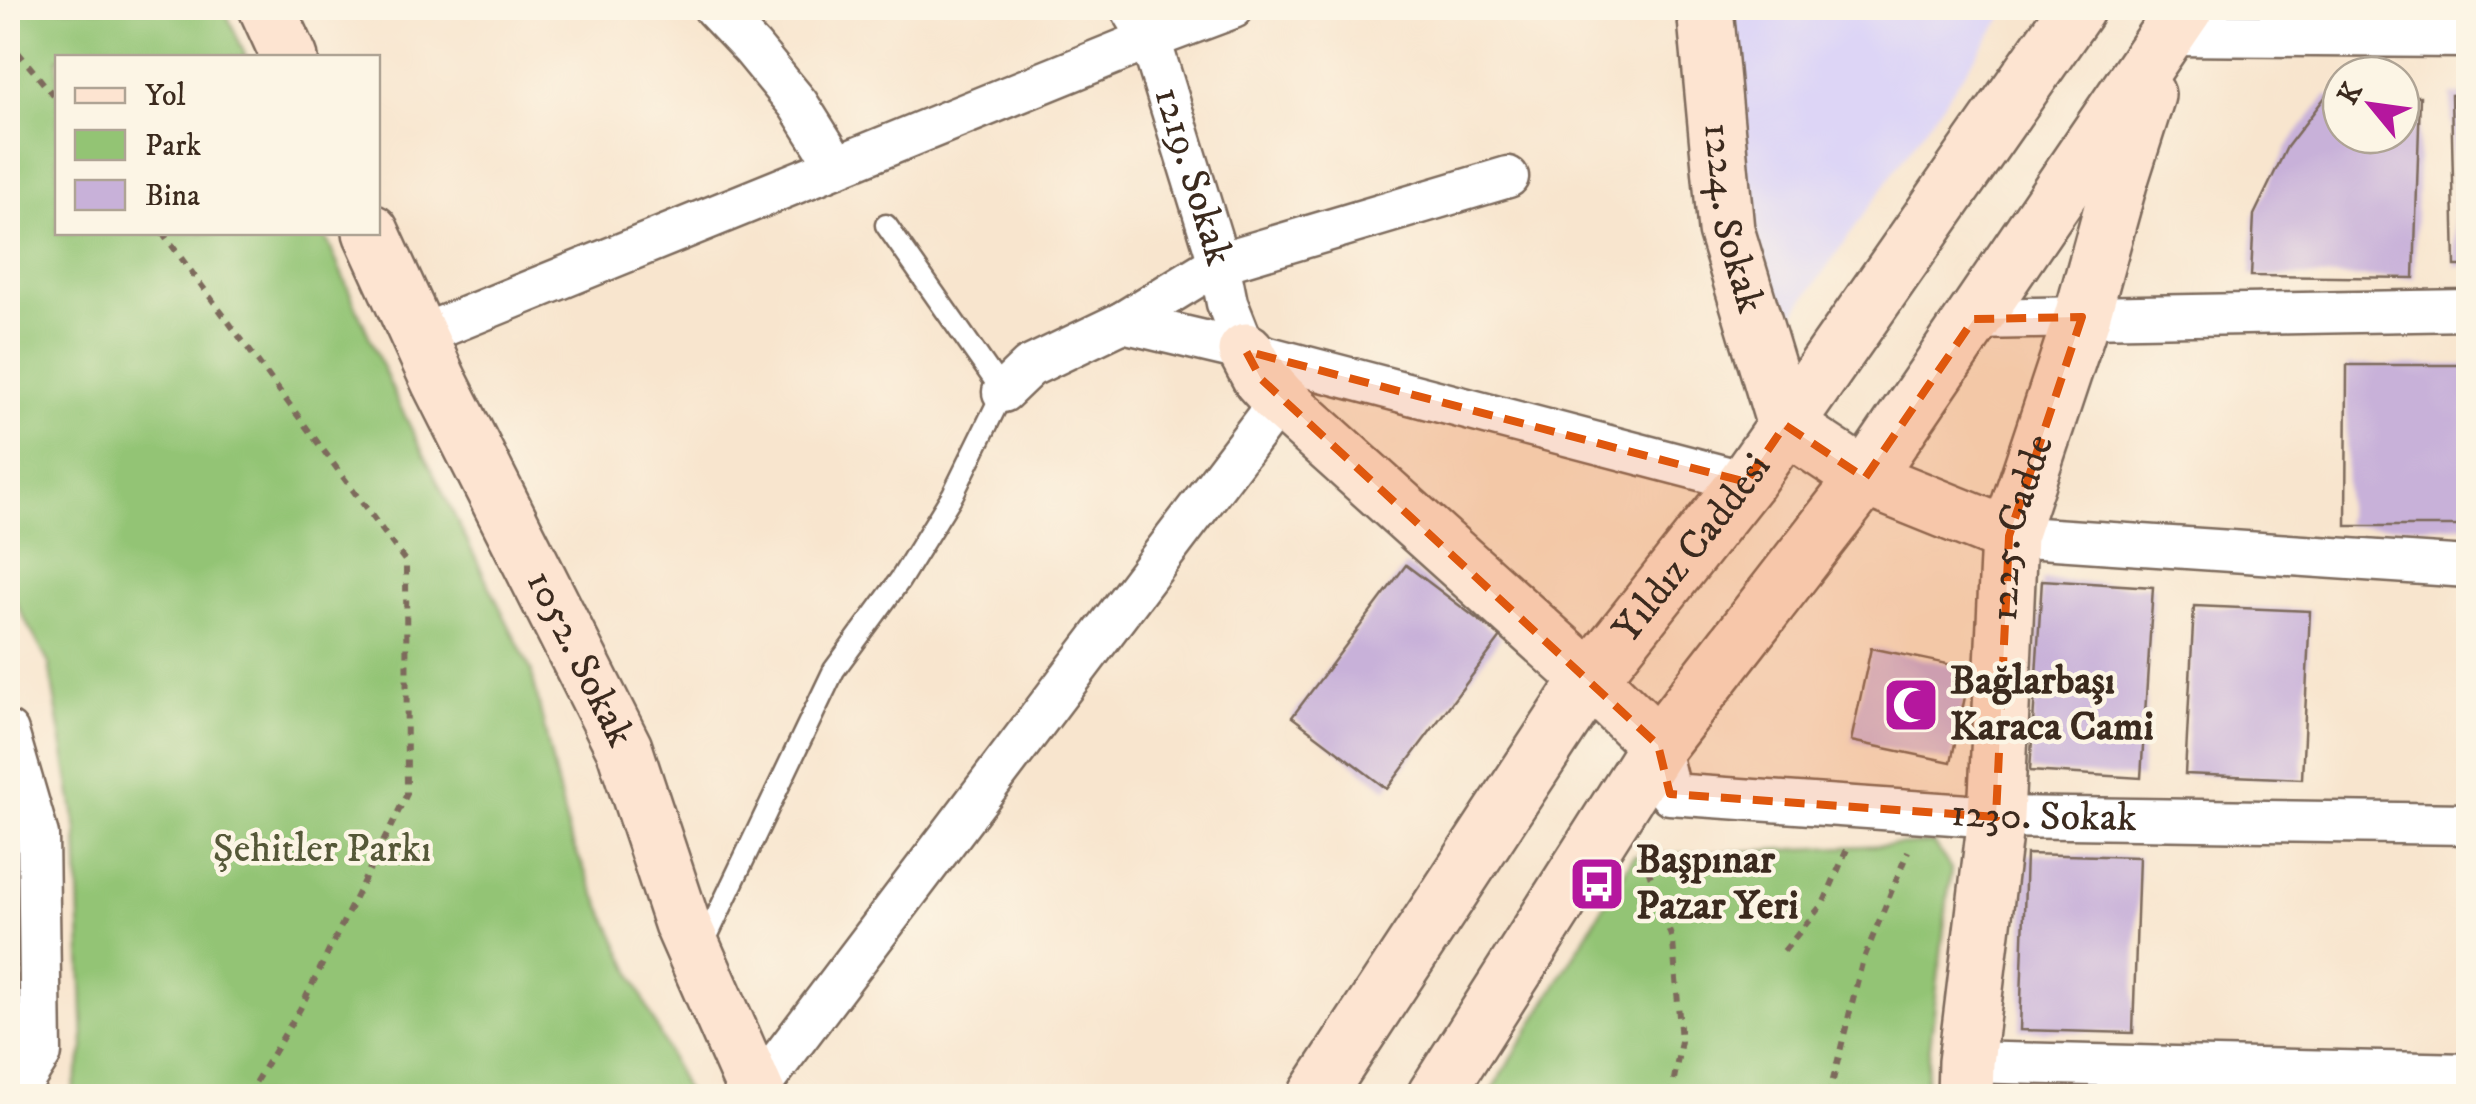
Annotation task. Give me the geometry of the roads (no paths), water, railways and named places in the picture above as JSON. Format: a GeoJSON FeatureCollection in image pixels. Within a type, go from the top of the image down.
{"type":"FeatureCollection","features":[{"type":"Feature","properties":{"kind":"street"},"geometry":{"type":"LineString","coordinates":[[267,8],[289,55]]}},
{"type":"Feature","properties":{"kind":"street"},"geometry":{"type":"LineString","coordinates":[[714,8],[798,104],[838,166]]}},
{"type":"Feature","properties":{"kind":"street"},"geometry":{"type":"LineString","coordinates":[[419,336],[838,166],[1141,23],[1233,8]]}},
{"type":"Feature","properties":{"kind":"street","name":"1224. Sokak"},"geometry":{"type":"LineString","coordinates":[[1705,8],[1726,230],[1785,425]]}},
{"type":"Feature","properties":{"kind":"street","name":"Yıldız Caddesi"},"geometry":{"type":"LineString","coordinates":[[1316,1096],[1590,679],[1746,482],[2077,8]]}},
{"type":"Feature","properties":{"kind":"street"},"geometry":{"type":"LineString","coordinates":[[1435,1096],[1658,746],[1865,478],[2176,21],[2468,37]]}},
{"type":"Feature","properties":{"kind":"street","name":"1225. Cadde"},"geometry":{"type":"LineString","coordinates":[[1965,1079],[1996,817],[2008,536],[2082,317],[2119,183],[2176,21]]}},
{"type":"Feature","properties":{"kind":"street","name":"1219. Sokak"},"geometry":{"type":"LineString","coordinates":[[1141,23],[1246,351]]}},
{"type":"Feature","properties":{"kind":"street"},"geometry":{"type":"LineString","coordinates":[[1003,392],[1029,366],[1123,322],[1219,264],[1508,177]]}},
{"type":"Feature","properties":{"kind":"street","name":"1052. Sokak"},"geometry":{"type":"LineString","coordinates":[[372,235],[624,748],[682,923],[757,1094]]}},
{"type":"Feature","properties":{"kind":"street"},"geometry":{"type":"LineString","coordinates":[[1974,319],[2468,310]]}},
{"type":"Feature","properties":{"kind":"street"},"geometry":{"type":"LineString","coordinates":[[1123,322],[1746,482]]}},
{"type":"Feature","properties":{"kind":"street"},"geometry":{"type":"LineString","coordinates":[[1246,351],[1260,379],[1280,400],[1590,679],[1658,746]]}},
{"type":"Feature","properties":{"kind":"street"},"geometry":{"type":"LineString","coordinates":[[757,1094],[1280,400]]}},
{"type":"Feature","properties":{"kind":"street"},"geometry":{"type":"LineString","coordinates":[[1785,425],[1865,478],[2008,536],[2468,567]]}},
{"type":"Feature","properties":{"kind":"street"},"geometry":{"type":"LineString","coordinates":[[8,732],[38,835],[41,1052],[14,1096]]}},
{"type":"Feature","properties":{"kind":"street","name":"1230. Sokak"},"geometry":{"type":"LineString","coordinates":[[1658,746],[1670,794],[1996,817],[2468,824]]}},
{"type":"Feature","properties":{"kind":"street"},"geometry":{"type":"LineString","coordinates":[[1965,1079],[2422,1084],[2468,1074]]}},
{"type":"Feature","properties":{"kind":"lane"},"geometry":{"type":"LineString","coordinates":[[697,958],[834,670],[900,580],[954,494],[1003,392],[886,226]]}},
{"type":"Feature","properties":{"kind":"place","name":"Bağlarbaşı Karaca Cami"},"geometry":{"type":"Point","coordinates":[1911,705]}},
{"type":"Feature","properties":{"kind":"place","name":"Başpınar Pazar Yeri"},"geometry":{"type":"Point","coordinates":[1597,884]}},
{"type":"Feature","properties":{"kind":"park label","name":"Şehitler Parkı"},"geometry":{"type":"Point","coordinates":[322,850]}}]}
